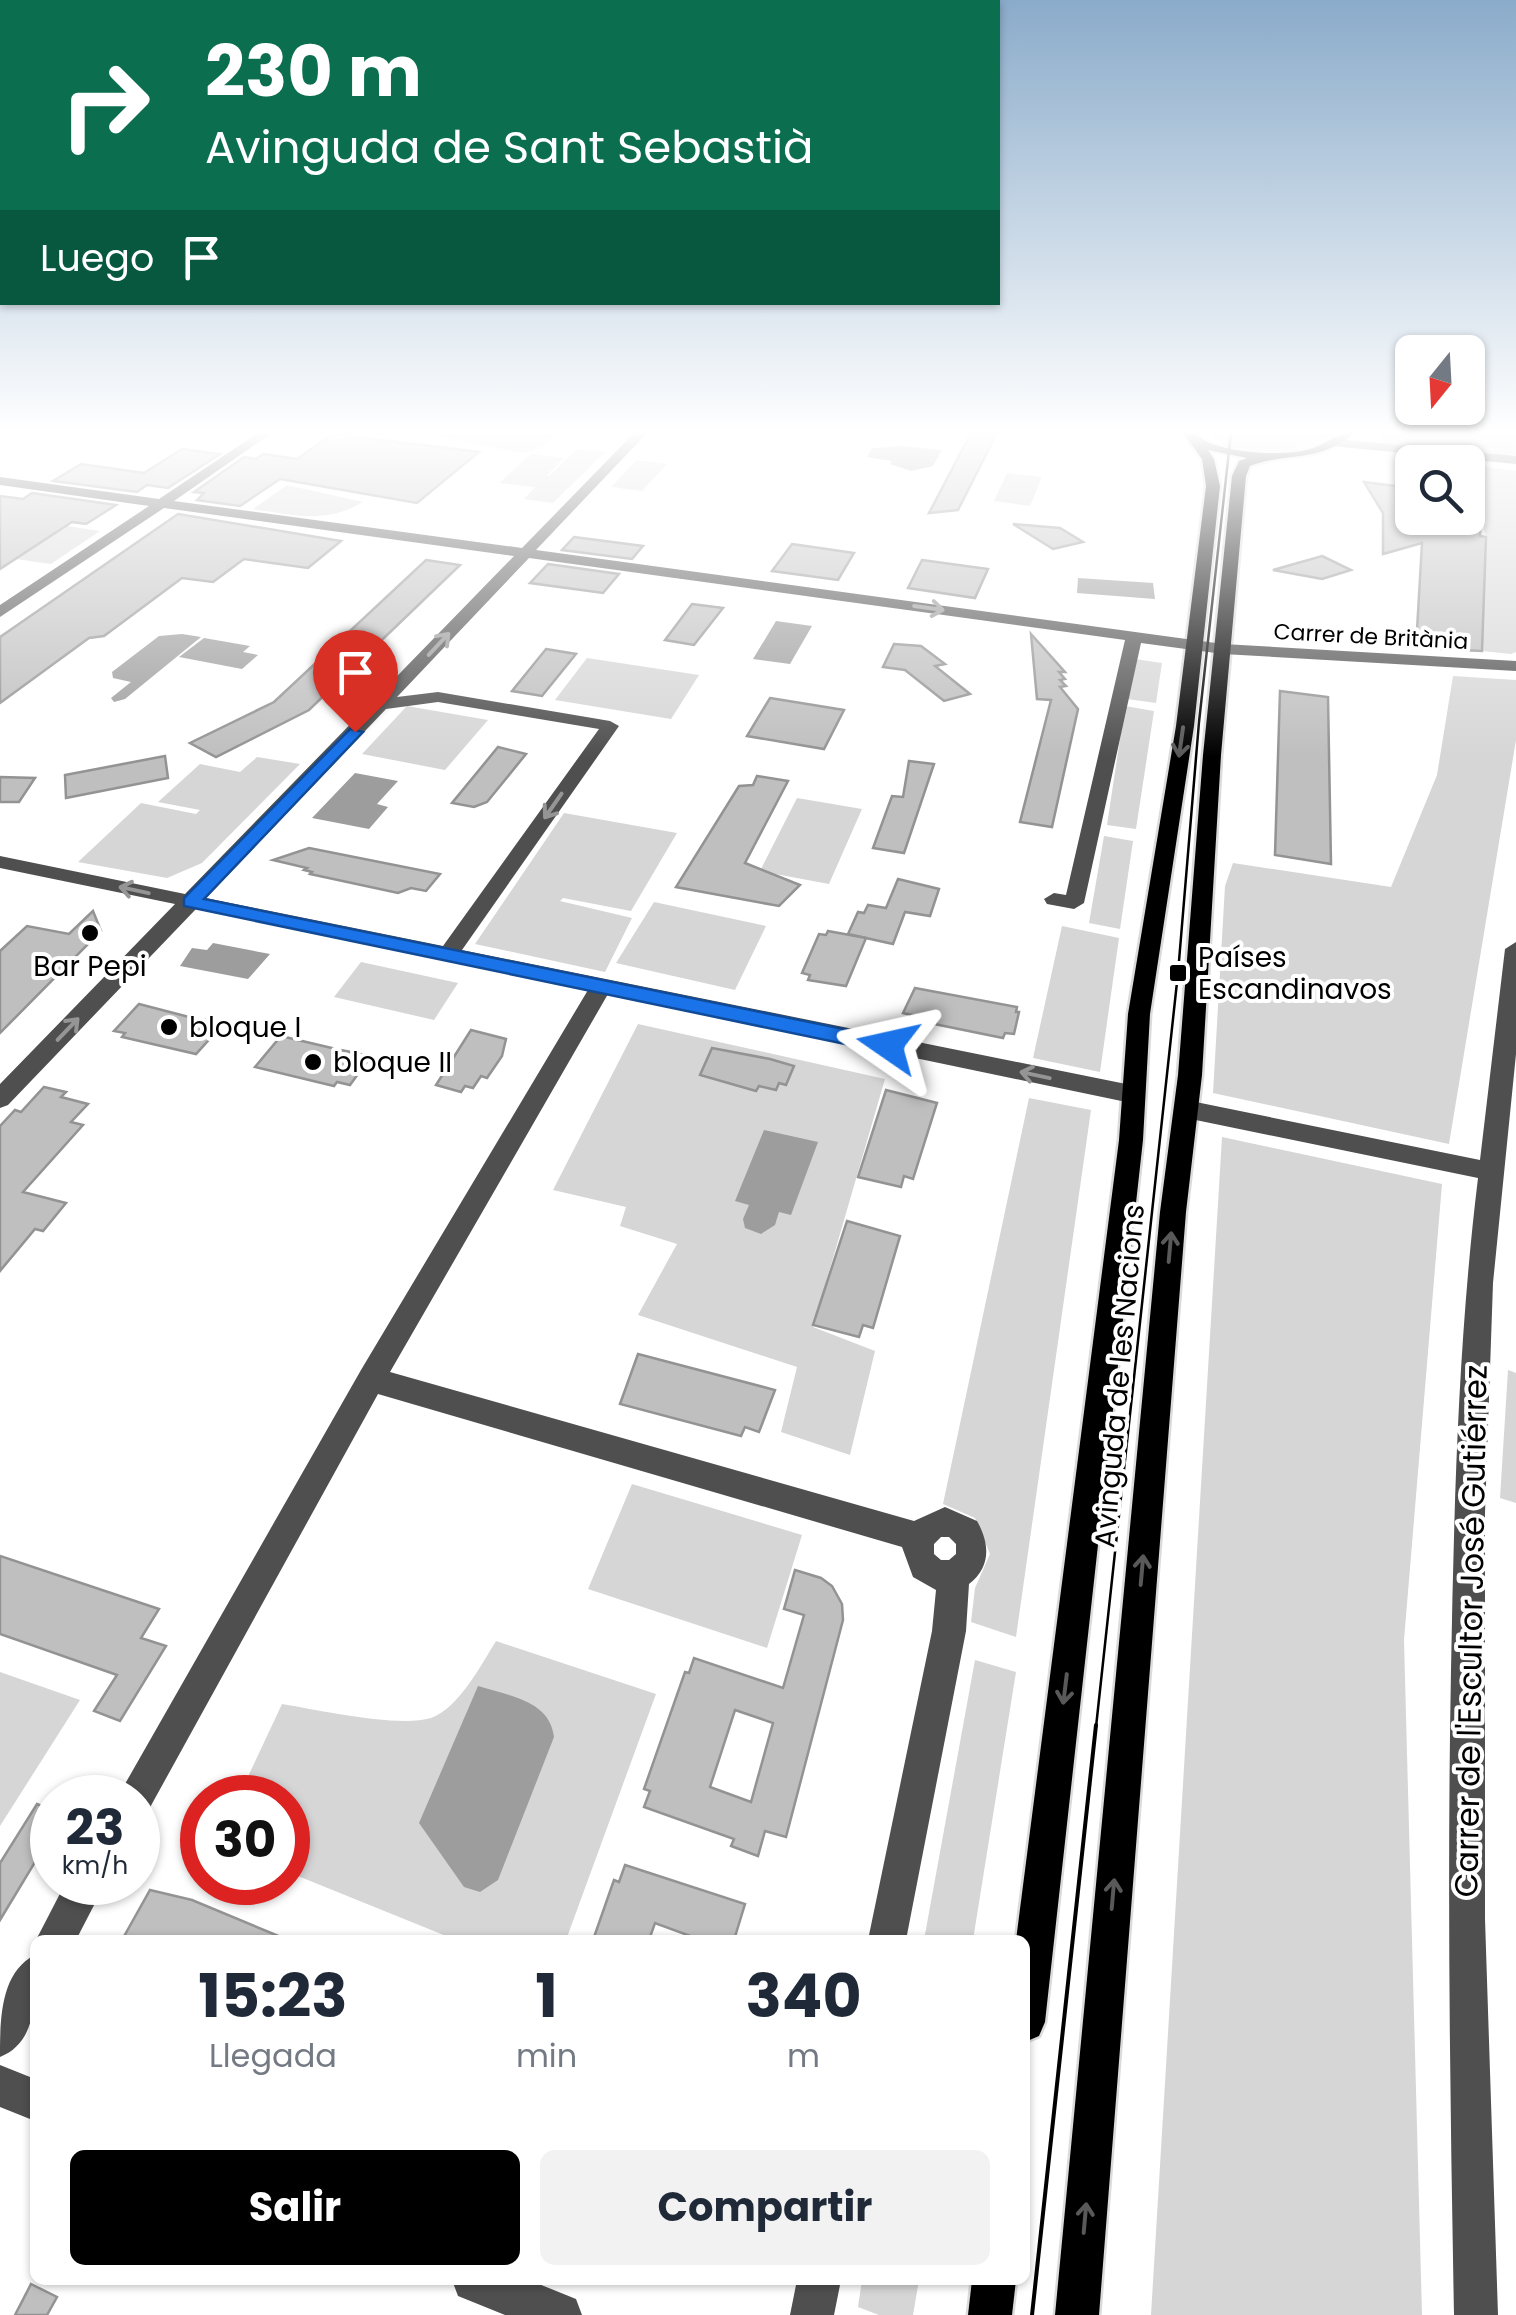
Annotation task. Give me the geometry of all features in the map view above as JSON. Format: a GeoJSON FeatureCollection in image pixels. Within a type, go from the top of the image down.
{"type":"FeatureCollection","features":[{"type":"Feature","properties":{"kind":"main road","name":"Avinguda de les Nacions"},"geometry":{"type":"LineString","coordinates":[[1077,2315],[1173,1212],[1186,1109],[1211,541]]}},
{"type":"Feature","properties":{"kind":"main road","name":"Avinguda de les Nacions"},"geometry":{"type":"LineString","coordinates":[[1030,1981],[1132,1140],[1131,1094],[1158,876],[1228,541]]}},
{"type":"Feature","properties":{"kind":"main road"},"geometry":{"type":"LineString","coordinates":[[990,2315],[993,2285]]}},
{"type":"Feature","properties":{"kind":"street"},"geometry":{"type":"LineString","coordinates":[[0,612],[105,541]]}},
{"type":"Feature","properties":{"kind":"street","name":"Carrer de Britània"},"geometry":{"type":"LineString","coordinates":[[445,541],[1209,647],[1516,666]]}},
{"type":"Feature","properties":{"kind":"street"},"geometry":{"type":"LineString","coordinates":[[0,1099],[538,541]]}},
{"type":"Feature","properties":{"kind":"street"},"geometry":{"type":"LineString","coordinates":[[1054,899],[1074,903],[1134,636]]}},
{"type":"Feature","properties":{"kind":"street"},"geometry":{"type":"LineString","coordinates":[[383,704],[438,697],[610,726],[447,954]]}},
{"type":"Feature","properties":{"kind":"street"},"geometry":{"type":"LineString","coordinates":[[0,862],[1131,1094]]}},
{"type":"Feature","properties":{"kind":"street","name":"Carrer de l'Escultor José Gutiérrez"},"geometry":{"type":"LineString","coordinates":[[1476,2315],[1466,1919],[1468,1532],[1489,1172],[1516,949]]}},
{"type":"Feature","properties":{"kind":"street"},"geometry":{"type":"LineString","coordinates":[[148,1775],[371,1379],[600,988]]}},
{"type":"Feature","properties":{"kind":"street"},"geometry":{"type":"LineString","coordinates":[[1186,1109],[1489,1172]]}},
{"type":"Feature","properties":{"kind":"street"},"geometry":{"type":"LineString","coordinates":[[371,1379],[933,1560],[948,1631],[887,1935]]}},
{"type":"Feature","properties":{"kind":"street"},"geometry":{"type":"LineString","coordinates":[[57,1935],[74,1905]]}},
{"type":"Feature","properties":{"kind":"street"},"geometry":{"type":"LineString","coordinates":[[0,2037],[30,1984]]}},
{"type":"Feature","properties":{"kind":"street"},"geometry":{"type":"LineString","coordinates":[[0,2086],[30,2098]]}},
{"type":"Feature","properties":{"kind":"street"},"geometry":{"type":"LineString","coordinates":[[486,2285],[560,2315]]}},
{"type":"Feature","properties":{"kind":"street"},"geometry":{"type":"LineString","coordinates":[[812,2315],[817,2285]]}},
{"type":"Feature","properties":{"kind":"shaded area"},"geometry":{"type":"Polygon","coordinates":[[[44,541],[85,541],[51,564],[16,559],[44,541]]]}},
{"type":"Feature","properties":{"kind":"shaded area"},"geometry":{"type":"Polygon","coordinates":[[[1486,541],[1516,541],[1516,652],[1482,651],[1486,541]]]}},
{"type":"Feature","properties":{"kind":"shaded area"},"geometry":{"type":"Polygon","coordinates":[[[1078,578],[1153,583],[1155,599],[1077,593],[1078,578]]]}},
{"type":"Feature","properties":{"kind":"shaded area"},"geometry":{"type":"Polygon","coordinates":[[[776,621],[812,626],[790,664],[753,659],[776,621]]]}},
{"type":"Feature","properties":{"kind":"shaded area"},"geometry":{"type":"Polygon","coordinates":[[[159,636],[201,637],[125,699],[114,702],[111,698],[131,682],[113,678],[112,672],[159,636]]]}},
{"type":"Feature","properties":{"kind":"shaded area"},"geometry":{"type":"Polygon","coordinates":[[[204,638],[250,646],[243,652],[258,655],[242,669],[179,657],[204,638]]]}},
{"type":"Feature","properties":{"kind":"shaded area"},"geometry":{"type":"Polygon","coordinates":[[[587,658],[699,675],[671,719],[555,700],[587,658]]]}},
{"type":"Feature","properties":{"kind":"shaded area"},"geometry":{"type":"Polygon","coordinates":[[[1135,659],[1162,663],[1156,703],[1127,699],[1135,659]]]}},
{"type":"Feature","properties":{"kind":"shaded area"},"geometry":{"type":"Polygon","coordinates":[[[1453,676],[1516,680],[1516,740],[1449,1144],[1213,1093],[1225,886],[1233,863],[1391,887],[1437,775],[1453,676]]]}},
{"type":"Feature","properties":{"kind":"shaded area"},"geometry":{"type":"Polygon","coordinates":[[[407,706],[488,720],[445,770],[362,754],[407,706]]]}},
{"type":"Feature","properties":{"kind":"shaded area"},"geometry":{"type":"Polygon","coordinates":[[[1125,706],[1154,711],[1136,829],[1107,825],[1125,706]]]}},
{"type":"Feature","properties":{"kind":"shaded area"},"geometry":{"type":"Polygon","coordinates":[[[257,757],[300,764],[202,863],[167,878],[78,862],[141,803],[196,814],[200,810],[158,802],[200,764],[240,772],[257,757]]]}},
{"type":"Feature","properties":{"kind":"shaded area"},"geometry":{"type":"Polygon","coordinates":[[[355,773],[398,781],[377,804],[388,807],[369,829],[312,818],[355,773]]]}},
{"type":"Feature","properties":{"kind":"shaded area"},"geometry":{"type":"Polygon","coordinates":[[[797,798],[862,809],[829,884],[760,871],[797,798]]]}},
{"type":"Feature","properties":{"kind":"shaded area"},"geometry":{"type":"Polygon","coordinates":[[[564,813],[677,833],[631,911],[563,898],[560,901],[632,918],[605,972],[475,944],[564,813]]]}},
{"type":"Feature","properties":{"kind":"shaded area"},"geometry":{"type":"Polygon","coordinates":[[[1104,836],[1133,841],[1120,929],[1089,923],[1104,836]]]}},
{"type":"Feature","properties":{"kind":"shaded area"},"geometry":{"type":"Polygon","coordinates":[[[654,902],[766,926],[735,990],[616,963],[654,902]]]}},
{"type":"Feature","properties":{"kind":"shaded area"},"geometry":{"type":"Polygon","coordinates":[[[1062,926],[1119,938],[1100,1072],[1033,1058],[1062,926]]]}},
{"type":"Feature","properties":{"kind":"shaded area"},"geometry":{"type":"Polygon","coordinates":[[[213,943],[270,954],[248,979],[180,966],[192,948],[207,950],[213,943]]]}},
{"type":"Feature","properties":{"kind":"shaded area"},"geometry":{"type":"Polygon","coordinates":[[[361,962],[458,983],[434,1020],[334,997],[361,962]]]}},
{"type":"Feature","properties":{"kind":"shaded area"},"geometry":{"type":"Polygon","coordinates":[[[638,1024],[885,1079],[813,1327],[875,1351],[850,1455],[781,1432],[797,1367],[638,1315],[677,1244],[620,1226],[626,1207],[553,1190],[638,1024]]]}},
{"type":"Feature","properties":{"kind":"shaded area"},"geometry":{"type":"Polygon","coordinates":[[[1029,1098],[1091,1110],[1016,1637],[971,1622],[975,1588],[990,1554],[975,1518],[943,1504],[1029,1098]]]}},
{"type":"Feature","properties":{"kind":"shaded area"},"geometry":{"type":"Polygon","coordinates":[[[764,1130],[818,1142],[791,1215],[779,1212],[775,1225],[761,1234],[745,1228],[743,1219],[749,1205],[735,1201],[764,1130]]]}},
{"type":"Feature","properties":{"kind":"shaded area"},"geometry":{"type":"Polygon","coordinates":[[[1222,1137],[1442,1184],[1404,1640],[1422,2315],[1151,2315],[1222,1137]]]}},
{"type":"Feature","properties":{"kind":"shaded area"},"geometry":{"type":"Polygon","coordinates":[[[1508,1370],[1516,1373],[1516,1503],[1500,1498],[1508,1370]]]}},
{"type":"Feature","properties":{"kind":"shaded area"},"geometry":{"type":"Polygon","coordinates":[[[632,1484],[802,1535],[767,1648],[588,1589],[632,1484]]]}},
{"type":"Feature","properties":{"kind":"shaded area"},"geometry":{"type":"Polygon","coordinates":[[[496,1641],[656,1694],[568,1935],[444,1935],[310,1881],[310,1775],[249,1775],[282,1704],[379,1720],[417,1721],[441,1713],[460,1696],[496,1641]]]}},
{"type":"Feature","properties":{"kind":"shaded area"},"geometry":{"type":"Polygon","coordinates":[[[975,1660],[1016,1672],[974,1935],[925,1935],[975,1660]]]}},
{"type":"Feature","properties":{"kind":"shaded area"},"geometry":{"type":"Polygon","coordinates":[[[0,1672],[80,1700],[0,1826],[0,1672]]]}},
{"type":"Feature","properties":{"kind":"shaded area"},"geometry":{"type":"Polygon","coordinates":[[[478,1686],[536,1707],[551,1725],[554,1737],[498,1880],[480,1892],[464,1887],[419,1823],[478,1686]]]}},
{"type":"Feature","properties":{"kind":"shaded area"},"geometry":{"type":"Polygon","coordinates":[[[861,2285],[918,2285],[913,2315],[879,2315],[858,2307],[861,2285]]]}},
{"type":"Feature","properties":{"kind":"building"},"geometry":{"type":"Polygon","coordinates":[[[0,541],[43,541],[0,569],[0,541]]]}},
{"type":"Feature","properties":{"kind":"building"},"geometry":{"type":"Polygon","coordinates":[[[139,541],[341,541],[308,568],[244,559],[213,582],[182,578],[104,636],[89,638],[0,703],[0,637],[139,541]]]}},
{"type":"Feature","properties":{"kind":"building"},"geometry":{"type":"Polygon","coordinates":[[[570,541],[643,546],[632,559],[562,550],[570,541]]]}},
{"type":"Feature","properties":{"kind":"building"},"geometry":{"type":"Polygon","coordinates":[[[1040,541],[1083,542],[1053,549],[1040,541]]]}},
{"type":"Feature","properties":{"kind":"building"},"geometry":{"type":"Polygon","coordinates":[[[1383,541],[1486,541],[1482,651],[1416,648],[1422,543],[1383,554],[1383,541]]]}},
{"type":"Feature","properties":{"kind":"building"},"geometry":{"type":"Polygon","coordinates":[[[792,544],[854,553],[838,580],[772,571],[792,544]]]}},
{"type":"Feature","properties":{"kind":"building"},"geometry":{"type":"Polygon","coordinates":[[[1322,556],[1351,570],[1322,579],[1273,570],[1322,556]]]}},
{"type":"Feature","properties":{"kind":"building"},"geometry":{"type":"Polygon","coordinates":[[[426,560],[460,565],[309,710],[216,757],[190,743],[274,702],[426,560]]]}},
{"type":"Feature","properties":{"kind":"building"},"geometry":{"type":"Polygon","coordinates":[[[922,560],[988,569],[975,598],[908,588],[922,560]]]}},
{"type":"Feature","properties":{"kind":"building"},"geometry":{"type":"Polygon","coordinates":[[[548,564],[619,574],[603,593],[530,583],[548,564]]]}},
{"type":"Feature","properties":{"kind":"building"},"geometry":{"type":"Polygon","coordinates":[[[692,604],[723,608],[694,645],[665,640],[692,604]]]}},
{"type":"Feature","properties":{"kind":"building"},"geometry":{"type":"Polygon","coordinates":[[[1031,634],[1065,672],[1059,672],[1066,686],[1060,687],[1078,709],[1052,827],[1020,822],[1051,700],[1037,699],[1031,634]]]}},
{"type":"Feature","properties":{"kind":"building"},"geometry":{"type":"Polygon","coordinates":[[[894,644],[921,646],[945,664],[935,666],[970,694],[944,701],[905,670],[883,667],[894,644]]]}},
{"type":"Feature","properties":{"kind":"building"},"geometry":{"type":"Polygon","coordinates":[[[546,649],[576,654],[542,696],[512,691],[546,649]]]}},
{"type":"Feature","properties":{"kind":"building"},"geometry":{"type":"Polygon","coordinates":[[[1280,691],[1328,697],[1331,864],[1275,855],[1280,691]]]}},
{"type":"Feature","properties":{"kind":"building"},"geometry":{"type":"Polygon","coordinates":[[[770,698],[844,710],[824,749],[747,736],[770,698]]]}},
{"type":"Feature","properties":{"kind":"building"},"geometry":{"type":"Polygon","coordinates":[[[498,747],[526,754],[487,802],[474,807],[452,803],[498,747]]]}},
{"type":"Feature","properties":{"kind":"building"},"geometry":{"type":"Polygon","coordinates":[[[165,756],[168,778],[66,798],[65,775],[165,756]]]}},
{"type":"Feature","properties":{"kind":"building"},"geometry":{"type":"Polygon","coordinates":[[[909,761],[934,764],[904,853],[873,848],[892,796],[903,797],[909,761]]]}},
{"type":"Feature","properties":{"kind":"building"},"geometry":{"type":"Polygon","coordinates":[[[757,776],[788,781],[745,863],[800,885],[779,906],[676,887],[739,786],[753,785],[757,776]]]}},
{"type":"Feature","properties":{"kind":"building"},"geometry":{"type":"Polygon","coordinates":[[[0,777],[35,778],[19,802],[0,802],[0,777]]]}},
{"type":"Feature","properties":{"kind":"building"},"geometry":{"type":"Polygon","coordinates":[[[309,848],[440,874],[426,891],[411,888],[398,893],[310,874],[304,870],[307,868],[273,860],[309,848]]]}},
{"type":"Feature","properties":{"kind":"building"},"geometry":{"type":"Polygon","coordinates":[[[898,879],[939,889],[930,916],[905,912],[893,944],[848,934],[858,912],[864,913],[868,905],[886,908],[898,879]]]}},
{"type":"Feature","properties":{"kind":"building"},"geometry":{"type":"Polygon","coordinates":[[[93,911],[101,931],[0,1033],[0,951],[27,926],[69,934],[93,911]]]}},
{"type":"Feature","properties":{"kind":"building"},"geometry":{"type":"Polygon","coordinates":[[[828,931],[866,938],[846,986],[808,980],[810,975],[802,973],[819,934],[826,935],[828,931]]]}},
{"type":"Feature","properties":{"kind":"building"},"geometry":{"type":"Polygon","coordinates":[[[915,988],[1017,1007],[1014,1034],[1005,1033],[1003,1038],[910,1019],[912,1015],[903,1013],[915,988]]]}},
{"type":"Feature","properties":{"kind":"building","name":"bloque I"},"geometry":{"type":"Polygon","coordinates":[[[139,1004],[224,1023],[196,1054],[122,1037],[125,1033],[114,1031],[139,1004]]]}},
{"type":"Feature","properties":{"kind":"building"},"geometry":{"type":"Polygon","coordinates":[[[471,1030],[506,1039],[502,1056],[487,1078],[481,1076],[473,1088],[465,1086],[461,1092],[436,1085],[471,1030]]]}},
{"type":"Feature","properties":{"kind":"building","name":"bloque II"},"geometry":{"type":"Polygon","coordinates":[[[281,1036],[371,1056],[350,1085],[337,1082],[334,1086],[255,1067],[281,1036]]]}},
{"type":"Feature","properties":{"kind":"building"},"geometry":{"type":"Polygon","coordinates":[[[712,1048],[794,1066],[786,1085],[779,1083],[776,1090],[759,1086],[756,1091],[700,1075],[712,1048]]]}},
{"type":"Feature","properties":{"kind":"building"},"geometry":{"type":"Polygon","coordinates":[[[44,1087],[66,1092],[61,1097],[88,1104],[71,1122],[83,1125],[23,1192],[66,1203],[43,1231],[35,1229],[0,1271],[0,1126],[15,1110],[21,1112],[44,1087]]]}},
{"type":"Feature","properties":{"kind":"building"},"geometry":{"type":"Polygon","coordinates":[[[886,1090],[937,1103],[913,1179],[904,1176],[901,1187],[858,1177],[886,1090]]]}},
{"type":"Feature","properties":{"kind":"building"},"geometry":{"type":"Polygon","coordinates":[[[847,1221],[900,1236],[873,1328],[863,1325],[859,1337],[813,1325],[847,1221]]]}},
{"type":"Feature","properties":{"kind":"building"},"geometry":{"type":"Polygon","coordinates":[[[638,1354],[775,1390],[759,1432],[745,1427],[741,1436],[620,1404],[638,1354]]]}},
{"type":"Feature","properties":{"kind":"building"},"geometry":{"type":"Polygon","coordinates":[[[0,1556],[159,1609],[141,1638],[166,1646],[120,1721],[94,1711],[117,1675],[0,1634],[0,1556]]]}},
{"type":"Feature","properties":{"kind":"building"},"geometry":{"type":"Polygon","coordinates":[[[795,1570],[832,1586],[842,1604],[843,1620],[786,1837],[765,1831],[758,1856],[731,1846],[734,1839],[644,1807],[650,1791],[644,1789],[685,1672],[689,1673],[694,1658],[783,1688],[804,1615],[784,1609],[795,1570]],[[735,1710],[710,1787],[751,1802],[773,1723],[735,1710]]]}},
{"type":"Feature","properties":{"kind":"building"},"geometry":{"type":"Polygon","coordinates":[[[30,1815],[30,1870],[0,1920],[0,1863],[30,1815]]]}},
{"type":"Feature","properties":{"kind":"building"},"geometry":{"type":"Polygon","coordinates":[[[625,1865],[745,1904],[736,1935],[687,1935],[655,1923],[651,1935],[595,1935],[614,1880],[619,1882],[625,1865]]]}},
{"type":"Feature","properties":{"kind":"building"},"geometry":{"type":"Polygon","coordinates":[[[160,1892],[180,1897],[180,1905],[204,1905],[276,1935],[125,1935],[142,1905],[160,1905],[160,1892]]]}},
{"type":"Feature","properties":{"kind":"building"},"geometry":{"type":"Polygon","coordinates":[[[30,2285],[57,2297],[47,2315],[15,2315],[30,2285]]]}},
{"type":"Feature","properties":{"kind":"tram line"},"geometry":{"type":"LineString","coordinates":[[1096,1727],[1178,973],[1219,541]]}},
{"type":"Feature","properties":{"kind":"tram line"},"geometry":{"type":"LineString","coordinates":[[1032,2315],[1096,1725]]}},
{"type":"Feature","properties":{"kind":"place","name":"Bar Pepi"},"geometry":{"type":"Point","coordinates":[90,933]}},
{"type":"Feature","properties":{"kind":"place","name":"Países Escandinavos"},"geometry":{"type":"Point","coordinates":[1178,973]}},
{"type":"Feature","properties":{"kind":"place","name":"bloque I"},"geometry":{"type":"Point","coordinates":[169,1027]}},
{"type":"Feature","properties":{"kind":"place","name":"bloque II"},"geometry":{"type":"Point","coordinates":[313,1062]}},
{"type":"Feature","properties":{"kind":"route"},"geometry":{"type":"LineString","coordinates":[[355,732],[190,902],[888,1045]]}}]}
